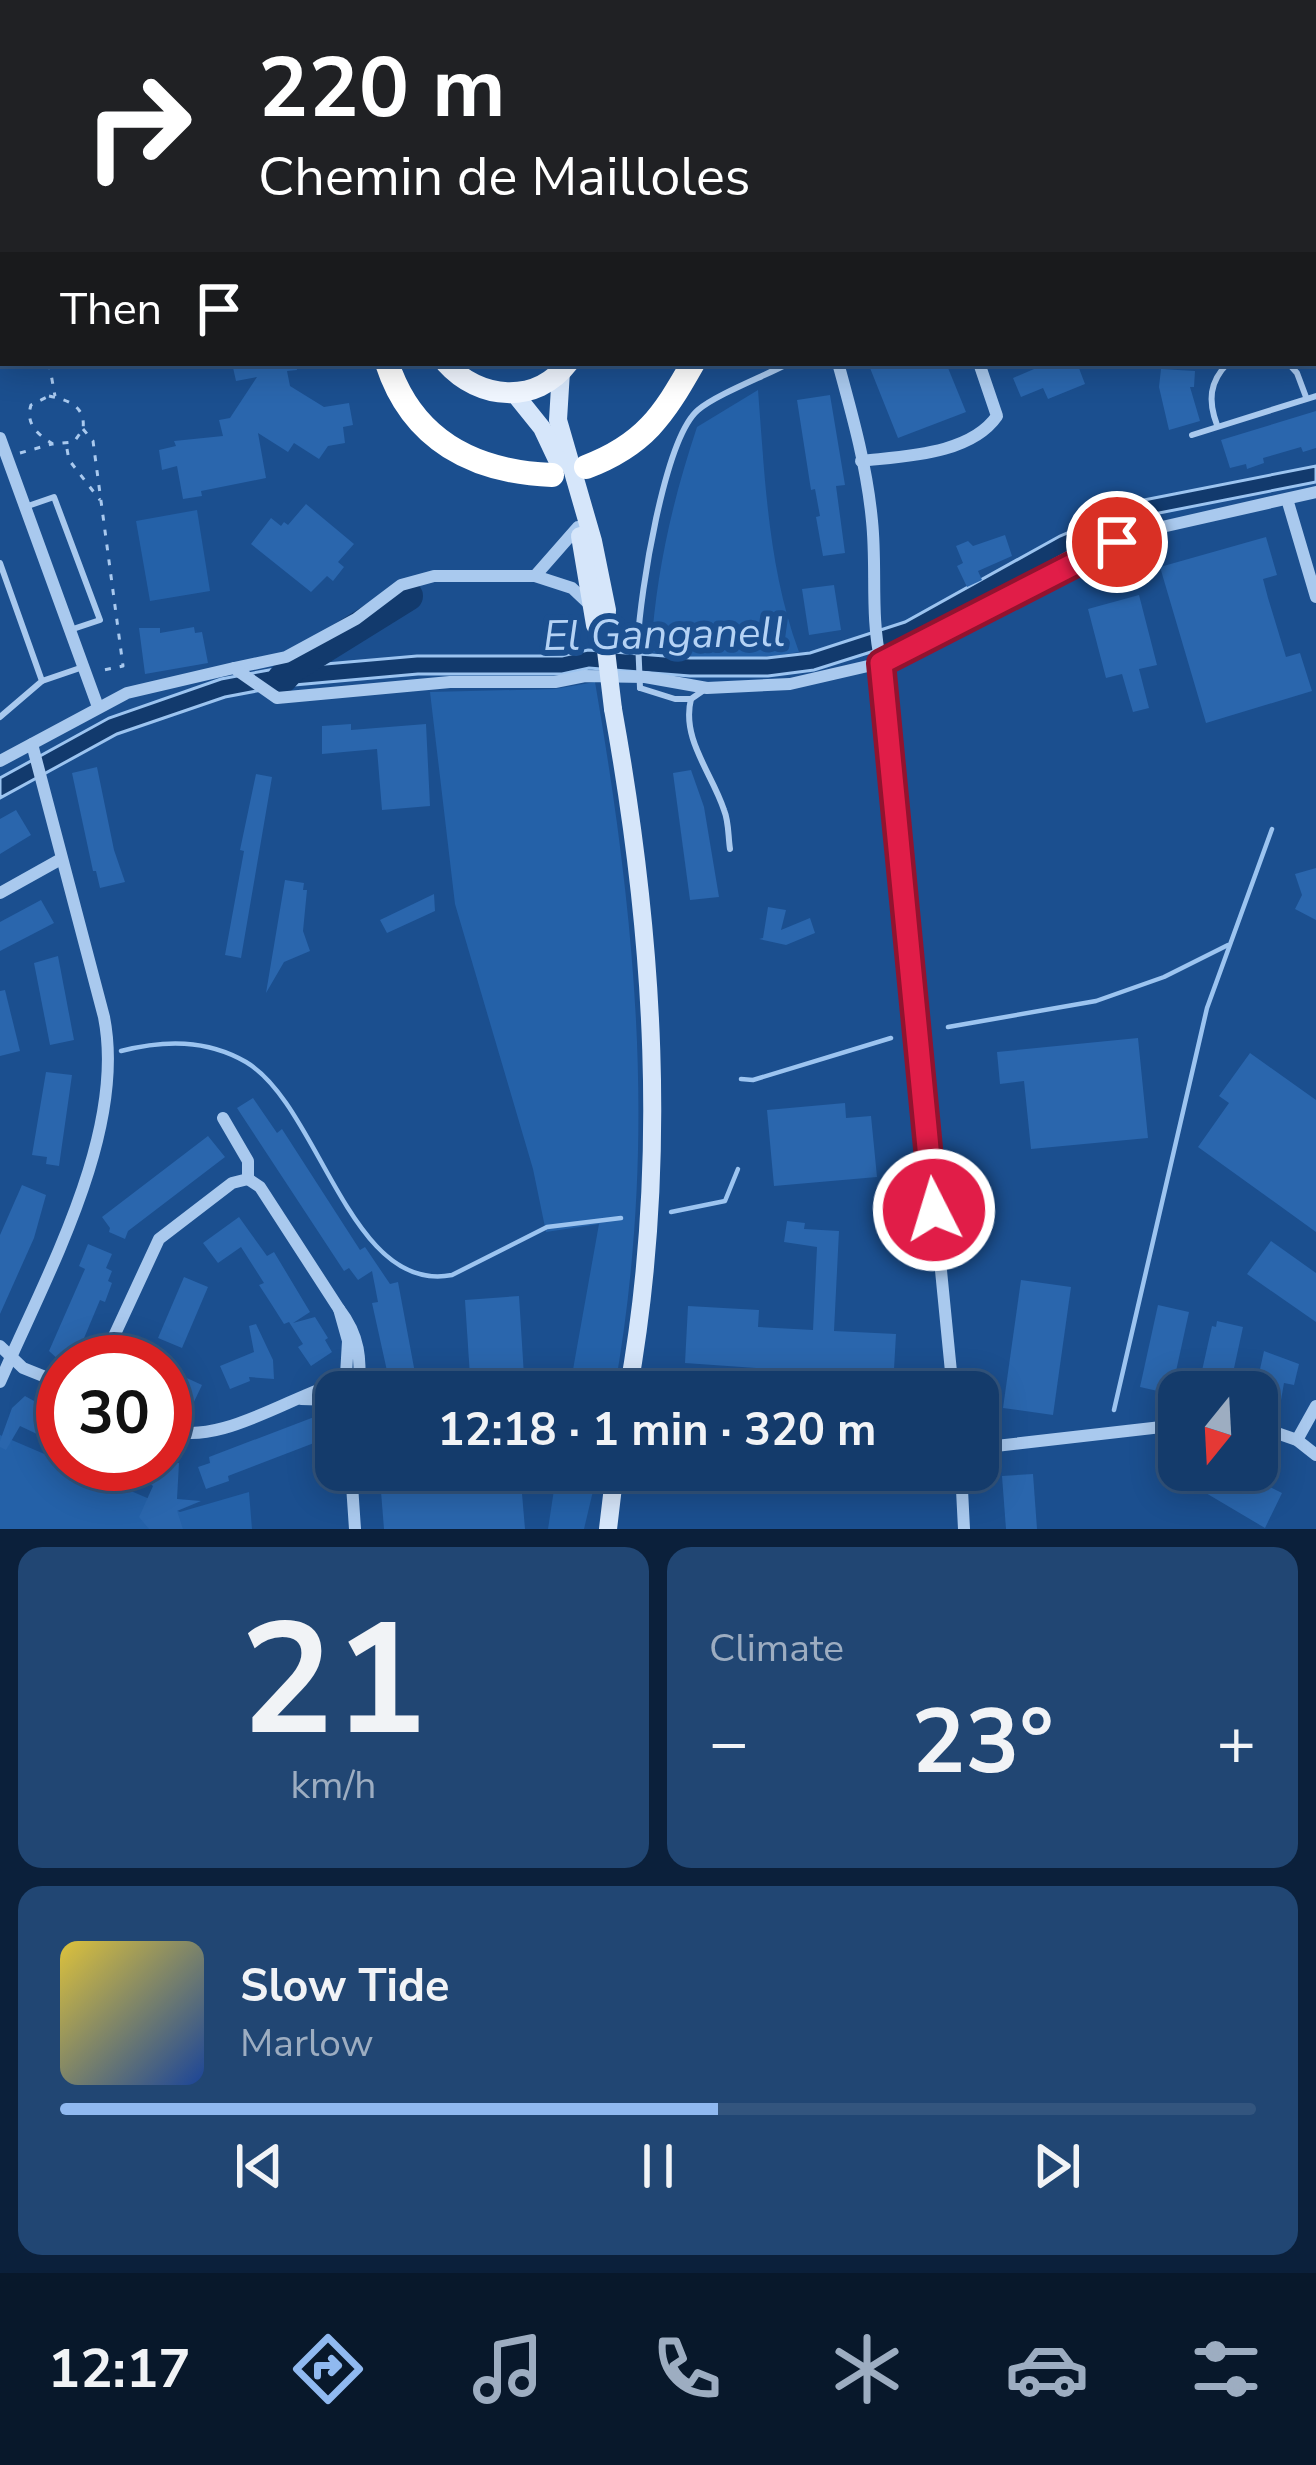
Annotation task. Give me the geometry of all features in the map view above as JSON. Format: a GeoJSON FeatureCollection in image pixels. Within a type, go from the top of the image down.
{"type":"FeatureCollection","features":[{"type":"Feature","properties":{"kind":"highway"},"geometry":{"type":"LineString","coordinates":[[389,366],[405,406],[462,457],[518,473],[551,475]]}},
{"type":"Feature","properties":{"kind":"highway"},"geometry":{"type":"LineString","coordinates":[[586,467],[641,439],[691,366]]}},
{"type":"Feature","properties":{"kind":"main road"},"geometry":{"type":"LineString","coordinates":[[450,366],[477,387],[514,393],[532,389],[565,367]]}},
{"type":"Feature","properties":{"kind":"main road"},"geometry":{"type":"LineString","coordinates":[[565,367],[559,446],[595,625],[605,642]]}},
{"type":"Feature","properties":{"kind":"main road"},"geometry":{"type":"LineString","coordinates":[[514,393],[559,446],[588,524],[607,610],[605,642],[628,788],[653,1026],[652,1189],[632,1371]]}},
{"type":"Feature","properties":{"kind":"main road"},"geometry":{"type":"LineString","coordinates":[[608,1529],[613,1491]]}},
{"type":"Feature","properties":{"kind":"street"},"geometry":{"type":"LineString","coordinates":[[839,366],[853,406],[872,518],[873,623],[951,1371]]}},
{"type":"Feature","properties":{"kind":"street"},"geometry":{"type":"LineString","coordinates":[[861,461],[916,455],[958,443],[990,425],[997,416],[980,366]]}},
{"type":"Feature","properties":{"kind":"street"},"geometry":{"type":"LineString","coordinates":[[0,438],[98,707]]}},
{"type":"Feature","properties":{"kind":"street"},"geometry":{"type":"LineString","coordinates":[[237,671],[277,698],[450,682],[555,682],[585,676],[645,677],[707,688],[790,684],[880,660],[1117,542],[1316,492]]}},
{"type":"Feature","properties":{"kind":"street"},"geometry":{"type":"LineString","coordinates":[[1287,499],[1316,597]]}},
{"type":"Feature","properties":{"kind":"street"},"geometry":{"type":"LineString","coordinates":[[536,576],[578,527]]}},
{"type":"Feature","properties":{"kind":"street"},"geometry":{"type":"LineString","coordinates":[[0,761],[34,750],[127,693],[286,657],[356,620],[401,585],[434,576],[536,576],[572,587],[592,606]]}},
{"type":"Feature","properties":{"kind":"street"},"geometry":{"type":"LineString","coordinates":[[0,1382],[86,1182],[106,1076],[104,1017],[34,750]]}},
{"type":"Feature","properties":{"kind":"street"},"geometry":{"type":"LineString","coordinates":[[0,893],[61,859]]}},
{"type":"Feature","properties":{"kind":"street"},"geometry":{"type":"LineString","coordinates":[[223,1118],[248,1161],[248,1179]]}},
{"type":"Feature","properties":{"kind":"street"},"geometry":{"type":"LineString","coordinates":[[114,1335],[159,1238],[232,1183],[248,1179],[260,1187],[354,1328],[361,1356],[357,1371]]}},
{"type":"Feature","properties":{"kind":"street"},"geometry":{"type":"LineString","coordinates":[[0,1346],[23,1368],[36,1373]]}},
{"type":"Feature","properties":{"kind":"street"},"geometry":{"type":"LineString","coordinates":[[192,1435],[210,1433],[315,1388]]}},
{"type":"Feature","properties":{"kind":"street"},"geometry":{"type":"LineString","coordinates":[[293,1400],[315,1400]]}},
{"type":"Feature","properties":{"kind":"street"},"geometry":{"type":"LineString","coordinates":[[1298,1440],[1316,1406]]}},
{"type":"Feature","properties":{"kind":"street"},"geometry":{"type":"LineString","coordinates":[[999,1446],[1158,1427]]}},
{"type":"Feature","properties":{"kind":"street"},"geometry":{"type":"LineString","coordinates":[[1278,1433],[1298,1440],[1316,1455]]}},
{"type":"Feature","properties":{"kind":"street"},"geometry":{"type":"LineString","coordinates":[[353,1491],[356,1529]]}},
{"type":"Feature","properties":{"kind":"street"},"geometry":{"type":"LineString","coordinates":[[962,1491],[964,1529]]}},
{"type":"Feature","properties":{"kind":"lane"},"geometry":{"type":"LineString","coordinates":[[707,688],[691,699],[675,699],[640,688],[640,602],[653,537],[683,431],[698,410],[783,366]]}},
{"type":"Feature","properties":{"kind":"lane"},"geometry":{"type":"LineString","coordinates":[[1217,425],[1209,404],[1211,390],[1226,366]]}},
{"type":"Feature","properties":{"kind":"lane"},"geometry":{"type":"LineString","coordinates":[[1291,366],[1306,398]]}},
{"type":"Feature","properties":{"kind":"lane"},"geometry":{"type":"LineString","coordinates":[[1192,435],[1316,396]]}},
{"type":"Feature","properties":{"kind":"lane"},"geometry":{"type":"LineString","coordinates":[[25,507],[54,497],[100,620],[69,630]]}},
{"type":"Feature","properties":{"kind":"lane"},"geometry":{"type":"LineString","coordinates":[[0,563],[42,681]]}},
{"type":"Feature","properties":{"kind":"lane"},"geometry":{"type":"LineString","coordinates":[[0,717],[42,681],[84,671]]}},
{"type":"Feature","properties":{"kind":"lane"},"geometry":{"type":"LineString","coordinates":[[691,699],[690,734],[726,814],[730,849]]}},
{"type":"Feature","properties":{"kind":"path"},"geometry":{"type":"LineString","coordinates":[[50,366],[56,398]]}},
{"type":"Feature","properties":{"kind":"path"},"geometry":{"type":"LineString","coordinates":[[53,444],[34,430],[28,411],[38,399],[71,402],[80,410],[83,429],[94,441],[123,666],[84,671]]}},
{"type":"Feature","properties":{"kind":"path"},"geometry":{"type":"LineString","coordinates":[[7,456],[53,444],[66,446],[83,429]]}},
{"type":"Feature","properties":{"kind":"path"},"geometry":{"type":"LineString","coordinates":[[66,446],[69,460],[101,502]]}},
{"type":"Feature","properties":{"kind":"shaded area"},"geometry":{"type":"Polygon","coordinates":[[[758,390],[774,556],[799,652],[725,658],[651,652],[666,538],[697,427],[758,390]]]}},
{"type":"Feature","properties":{"kind":"shaded area"},"geometry":{"type":"Polygon","coordinates":[[[1316,466],[1316,482],[1149,515],[1068,552],[912,639],[814,670],[768,676],[690,676],[589,668],[562,674],[418,674],[283,686],[225,697],[117,734],[0,798],[0,778],[109,718],[221,679],[280,668],[417,656],[562,656],[588,650],[690,658],[810,653],[905,622],[1060,536],[1144,500],[1316,466]]]}},
{"type":"Feature","properties":{"kind":"shaded area"},"geometry":{"type":"Polygon","coordinates":[[[197,510],[210,591],[150,601],[136,521],[197,510]]]}},
{"type":"Feature","properties":{"kind":"shaded area"},"geometry":{"type":"Polygon","coordinates":[[[595,682],[631,949],[637,1036],[636,1212],[617,1371],[573,1371],[599,1224],[546,1232],[533,1169],[455,904],[430,692],[555,689],[595,682]]]}},
{"type":"Feature","properties":{"kind":"shaded area"},"geometry":{"type":"Polygon","coordinates":[[[0,1435],[36,1450],[36,1491],[131,1491],[180,1512],[249,1492],[252,1529],[0,1529],[0,1435]]]}},
{"type":"Feature","properties":{"kind":"shaded area"},"geometry":{"type":"Polygon","coordinates":[[[554,1491],[593,1491],[584,1529],[548,1529],[554,1491]]]}},
{"type":"Feature","properties":{"kind":"building"},"geometry":{"type":"Polygon","coordinates":[[[233,366],[296,366],[297,370],[287,371],[290,386],[324,407],[349,403],[353,425],[343,427],[345,443],[328,446],[319,459],[294,443],[288,452],[258,433],[266,478],[183,499],[177,466],[162,470],[159,450],[176,446],[174,441],[223,436],[219,420],[230,418],[257,377],[236,381],[233,366]]]}},
{"type":"Feature","properties":{"kind":"building"},"geometry":{"type":"Polygon","coordinates":[[[947,366],[966,412],[898,438],[870,368],[947,366]]]}},
{"type":"Feature","properties":{"kind":"building"},"geometry":{"type":"Polygon","coordinates":[[[1041,366],[1078,366],[1085,384],[1048,399],[1043,388],[1021,397],[1013,378],[1041,366]]]}},
{"type":"Feature","properties":{"kind":"building"},"geometry":{"type":"Polygon","coordinates":[[[1161,369],[1195,371],[1194,387],[1190,387],[1200,421],[1169,430],[1159,387],[1161,369]]]}},
{"type":"Feature","properties":{"kind":"building"},"geometry":{"type":"Polygon","coordinates":[[[830,395],[845,485],[836,486],[845,553],[823,556],[816,517],[820,516],[815,489],[811,490],[797,400],[830,395]]]}},
{"type":"Feature","properties":{"kind":"building"},"geometry":{"type":"Polygon","coordinates":[[[1316,411],[1316,448],[1303,452],[1301,447],[1263,458],[1264,463],[1247,469],[1246,464],[1230,468],[1221,440],[1316,411]]]}},
{"type":"Feature","properties":{"kind":"building"},"geometry":{"type":"Polygon","coordinates":[[[306,504],[354,544],[338,562],[344,567],[333,581],[327,576],[311,592],[251,544],[271,518],[288,525],[306,504]]]}},
{"type":"Feature","properties":{"kind":"building"},"geometry":{"type":"Polygon","coordinates":[[[1005,535],[1012,556],[978,571],[982,580],[967,587],[957,566],[963,563],[956,546],[968,541],[973,546],[1005,535]]]}},
{"type":"Feature","properties":{"kind":"building"},"geometry":{"type":"Polygon","coordinates":[[[1266,537],[1277,575],[1263,579],[1268,598],[1286,657],[1300,653],[1312,691],[1206,723],[1160,567],[1266,537]]]}},
{"type":"Feature","properties":{"kind":"building"},"geometry":{"type":"Polygon","coordinates":[[[834,585],[841,630],[809,635],[802,589],[834,585]]]}},
{"type":"Feature","properties":{"kind":"building"},"geometry":{"type":"Polygon","coordinates":[[[1139,595],[1157,665],[1139,669],[1149,708],[1133,712],[1122,674],[1106,678],[1088,609],[1139,595]]]}},
{"type":"Feature","properties":{"kind":"building"},"geometry":{"type":"Polygon","coordinates":[[[194,627],[195,633],[202,632],[208,663],[145,674],[139,628],[160,628],[160,633],[194,627]]]}},
{"type":"Feature","properties":{"kind":"building"},"geometry":{"type":"Polygon","coordinates":[[[351,724],[351,730],[426,724],[430,806],[382,810],[377,749],[322,754],[322,726],[351,724]]]}},
{"type":"Feature","properties":{"kind":"building"},"geometry":{"type":"Polygon","coordinates":[[[97,767],[125,882],[100,888],[72,773],[97,767]]]}},
{"type":"Feature","properties":{"kind":"building"},"geometry":{"type":"Polygon","coordinates":[[[691,770],[704,807],[719,897],[690,900],[673,773],[691,770]]]}},
{"type":"Feature","properties":{"kind":"building"},"geometry":{"type":"Polygon","coordinates":[[[256,774],[272,777],[241,958],[225,955],[256,774]]]}},
{"type":"Feature","properties":{"kind":"building"},"geometry":{"type":"Polygon","coordinates":[[[16,810],[31,835],[0,854],[0,819],[16,810]]]}},
{"type":"Feature","properties":{"kind":"building"},"geometry":{"type":"Polygon","coordinates":[[[1316,868],[1316,920],[1295,909],[1302,895],[1295,874],[1316,868]]]}},
{"type":"Feature","properties":{"kind":"building"},"geometry":{"type":"Polygon","coordinates":[[[285,880],[304,883],[303,890],[307,890],[303,931],[310,951],[284,962],[266,993],[285,880]]]}},
{"type":"Feature","properties":{"kind":"building"},"geometry":{"type":"Polygon","coordinates":[[[434,894],[435,911],[387,933],[380,920],[434,894]]]}},
{"type":"Feature","properties":{"kind":"building"},"geometry":{"type":"Polygon","coordinates":[[[41,900],[54,923],[0,951],[0,922],[41,900]]]}},
{"type":"Feature","properties":{"kind":"building"},"geometry":{"type":"Polygon","coordinates":[[[768,907],[786,910],[781,930],[810,918],[815,933],[786,945],[759,939],[768,907]]]}},
{"type":"Feature","properties":{"kind":"building"},"geometry":{"type":"Polygon","coordinates":[[[58,956],[74,1040],[50,1045],[34,963],[58,956]]]}},
{"type":"Feature","properties":{"kind":"building"},"geometry":{"type":"Polygon","coordinates":[[[5,990],[20,1051],[0,1056],[0,991],[5,990]]]}},
{"type":"Feature","properties":{"kind":"building"},"geometry":{"type":"Polygon","coordinates":[[[1138,1038],[1148,1138],[1031,1149],[1024,1081],[1000,1084],[997,1052],[1138,1038]]]}},
{"type":"Feature","properties":{"kind":"building"},"geometry":{"type":"Polygon","coordinates":[[[1250,1053],[1316,1100],[1316,1232],[1198,1147],[1229,1103],[1219,1096],[1250,1053]]]}},
{"type":"Feature","properties":{"kind":"building"},"geometry":{"type":"Polygon","coordinates":[[[46,1072],[72,1075],[59,1166],[46,1164],[47,1157],[32,1155],[46,1072]]]}},
{"type":"Feature","properties":{"kind":"building"},"geometry":{"type":"Polygon","coordinates":[[[253,1098],[277,1133],[282,1129],[360,1250],[365,1247],[390,1284],[398,1282],[415,1371],[387,1371],[372,1303],[378,1302],[372,1271],[358,1280],[349,1268],[344,1271],[237,1108],[253,1098]]]}},
{"type":"Feature","properties":{"kind":"building"},"geometry":{"type":"Polygon","coordinates":[[[845,1103],[846,1118],[871,1116],[877,1177],[774,1186],[767,1110],[845,1103]]]}},
{"type":"Feature","properties":{"kind":"building"},"geometry":{"type":"Polygon","coordinates":[[[208,1136],[225,1157],[128,1231],[125,1239],[109,1232],[102,1217],[208,1136]]]}},
{"type":"Feature","properties":{"kind":"building"},"geometry":{"type":"Polygon","coordinates":[[[22,1185],[46,1195],[34,1238],[0,1314],[0,1235],[22,1185]]]}},
{"type":"Feature","properties":{"kind":"building"},"geometry":{"type":"Polygon","coordinates":[[[239,1217],[267,1256],[274,1252],[310,1312],[293,1323],[315,1317],[328,1338],[332,1352],[311,1366],[298,1347],[303,1344],[259,1285],[264,1283],[241,1247],[218,1263],[203,1243],[239,1217]]]}},
{"type":"Feature","properties":{"kind":"building"},"geometry":{"type":"Polygon","coordinates":[[[787,1221],[805,1223],[804,1229],[839,1231],[834,1331],[896,1334],[894,1371],[756,1371],[685,1363],[688,1306],[759,1310],[758,1327],[813,1330],[817,1247],[784,1242],[787,1221]]]}},
{"type":"Feature","properties":{"kind":"building"},"geometry":{"type":"Polygon","coordinates":[[[1271,1241],[1316,1273],[1316,1322],[1247,1274],[1271,1241]]]}},
{"type":"Feature","properties":{"kind":"building"},"geometry":{"type":"Polygon","coordinates":[[[88,1244],[112,1254],[106,1268],[112,1271],[108,1281],[112,1283],[85,1335],[56,1335],[85,1269],[79,1266],[88,1244]]]}},
{"type":"Feature","properties":{"kind":"building"},"geometry":{"type":"Polygon","coordinates":[[[184,1277],[208,1287],[188,1335],[159,1335],[184,1277]]]}},
{"type":"Feature","properties":{"kind":"building"},"geometry":{"type":"Polygon","coordinates":[[[1021,1280],[1071,1287],[1053,1415],[1003,1408],[1021,1280]]]}},
{"type":"Feature","properties":{"kind":"building"},"geometry":{"type":"Polygon","coordinates":[[[519,1296],[524,1371],[470,1371],[465,1300],[519,1296]]]}},
{"type":"Feature","properties":{"kind":"building"},"geometry":{"type":"Polygon","coordinates":[[[1158,1305],[1189,1312],[1176,1371],[1158,1371],[1158,1391],[1140,1387],[1158,1305]]]}},
{"type":"Feature","properties":{"kind":"building"},"geometry":{"type":"Polygon","coordinates":[[[1217,1321],[1243,1327],[1233,1371],[1202,1371],[1212,1326],[1217,1321]]]}},
{"type":"Feature","properties":{"kind":"building"},"geometry":{"type":"Polygon","coordinates":[[[256,1324],[273,1360],[274,1379],[249,1377],[250,1381],[230,1389],[220,1366],[254,1352],[249,1326],[256,1324]]]}},
{"type":"Feature","properties":{"kind":"building"},"geometry":{"type":"Polygon","coordinates":[[[1264,1351],[1299,1364],[1294,1385],[1284,1383],[1281,1400],[1278,1371],[1260,1371],[1264,1351]]]}},
{"type":"Feature","properties":{"kind":"building"},"geometry":{"type":"Polygon","coordinates":[[[192,1380],[202,1385],[192,1406],[192,1380]]]}},
{"type":"Feature","properties":{"kind":"building"},"geometry":{"type":"Polygon","coordinates":[[[25,1396],[36,1402],[36,1434],[20,1426],[6,1450],[0,1441],[12,1408],[25,1396]]]}},
{"type":"Feature","properties":{"kind":"building"},"geometry":{"type":"Polygon","coordinates":[[[315,1417],[314,1443],[206,1489],[198,1467],[210,1463],[209,1457],[315,1417]]]}},
{"type":"Feature","properties":{"kind":"building"},"geometry":{"type":"Polygon","coordinates":[[[1033,1474],[1037,1529],[1006,1529],[1002,1476],[1033,1474]]]}},
{"type":"Feature","properties":{"kind":"building"},"geometry":{"type":"Polygon","coordinates":[[[151,1491],[177,1491],[177,1499],[201,1501],[177,1511],[183,1529],[149,1529],[139,1517],[151,1491]]]}},
{"type":"Feature","properties":{"kind":"building"},"geometry":{"type":"Polygon","coordinates":[[[381,1491],[522,1491],[525,1529],[384,1529],[381,1491]]]}},
{"type":"Feature","properties":{"kind":"building"},"geometry":{"type":"Polygon","coordinates":[[[1202,1491],[1282,1493],[1265,1528],[1202,1491]]]}},
{"type":"Feature","properties":{"kind":"waterway"},"geometry":{"type":"LineString","coordinates":[[282,679],[292,668],[408,596]]}},
{"type":"Feature","properties":{"kind":"waterway"},"geometry":{"type":"LineString","coordinates":[[1114,1410],[1207,1008],[1272,829]]}},
{"type":"Feature","properties":{"kind":"waterway"},"geometry":{"type":"LineString","coordinates":[[948,1027],[1096,1001],[1164,977],[1228,945]]}},
{"type":"Feature","properties":{"kind":"waterway"},"geometry":{"type":"LineString","coordinates":[[741,1079],[753,1080],[891,1038]]}},
{"type":"Feature","properties":{"kind":"waterway"},"geometry":{"type":"LineString","coordinates":[[121,1051],[185,1044],[216,1049],[246,1062],[272,1085],[295,1117],[362,1228],[387,1256],[417,1273],[452,1275],[547,1227],[621,1218]]}},
{"type":"Feature","properties":{"kind":"waterway"},"geometry":{"type":"LineString","coordinates":[[671,1212],[725,1201],[738,1169]]}},
{"type":"Feature","properties":{"kind":"route"},"geometry":{"type":"LineString","coordinates":[[934,1210],[881,663],[1117,542]]}},
{"type":"Feature","properties":{"kind":"water label","name":"El Ganganell"},"geometry":{"type":"Point","coordinates":[664,633]}}]}
